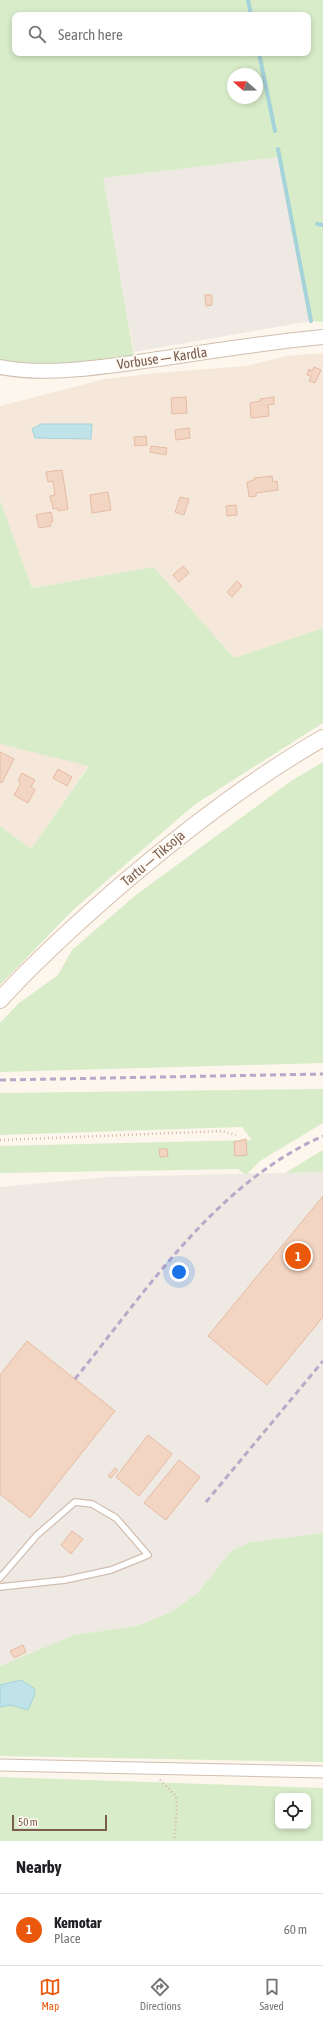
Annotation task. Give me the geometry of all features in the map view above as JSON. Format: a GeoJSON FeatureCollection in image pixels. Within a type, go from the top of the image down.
{"type":"FeatureCollection","features":[{"type":"Feature","properties":{"kind":"main road","name":"Tartu — Tiksoja"},"geometry":{"type":"LineString","coordinates":[[0,1000],[80,920],[170,843],[244,789],[323,738]]}},
{"type":"Feature","properties":{"kind":"street","name":"Vorbuse — Kardla"},"geometry":{"type":"LineString","coordinates":[[0,367],[11,369],[64,370],[121,364],[263,343],[323,337]]}},
{"type":"Feature","properties":{"kind":"street"},"geometry":{"type":"LineString","coordinates":[[0,1765],[323,1772]]}},
{"type":"Feature","properties":{"kind":"lane"},"geometry":{"type":"LineString","coordinates":[[0,1578],[37,1535],[75,1502],[92,1504],[116,1518],[148,1555],[104,1572],[65,1580],[0,1587]]}},
{"type":"Feature","properties":{"kind":"path"},"geometry":{"type":"LineString","coordinates":[[0,1140],[222,1132],[236,1135]]}},
{"type":"Feature","properties":{"kind":"path"},"geometry":{"type":"LineString","coordinates":[[150,1769],[176,1796],[177,1808],[174,1841]]}},
{"type":"Feature","properties":{"kind":"shaded area"},"geometry":{"type":"Polygon","coordinates":[[[280,157],[311,321],[134,352],[102,178],[280,157]]]}},
{"type":"Feature","properties":{"kind":"shaded area"},"geometry":{"type":"Polygon","coordinates":[[[323,353],[323,628],[234,658],[154,567],[32,588],[0,500],[0,406],[105,379],[245,366],[287,356],[323,353]]]}},
{"type":"Feature","properties":{"kind":"shaded area"},"geometry":{"type":"Polygon","coordinates":[[[0,744],[89,765],[31,849],[0,826],[0,744]]]}},
{"type":"Feature","properties":{"kind":"shaded area"},"geometry":{"type":"Polygon","coordinates":[[[323,1172],[323,1533],[251,1542],[231,1551],[198,1593],[169,1613],[136,1626],[74,1635],[0,1666],[0,1187],[106,1177],[323,1172]]]}},
{"type":"Feature","properties":{"kind":"green space"},"geometry":{"type":"Polygon","coordinates":[[[0,0],[323,0],[323,322],[311,321],[280,157],[103,178],[135,362],[0,367],[0,0]]]}},
{"type":"Feature","properties":{"kind":"green space"},"geometry":{"type":"Polygon","coordinates":[[[0,500],[32,588],[154,567],[234,658],[323,628],[323,723],[194,805],[73,910],[0,985],[0,826],[31,849],[89,766],[0,744],[0,500]]]}},
{"type":"Feature","properties":{"kind":"green space"},"geometry":{"type":"Polygon","coordinates":[[[323,762],[323,1063],[0,1072],[0,1023],[19,1003],[58,975],[72,950],[136,895],[291,781],[323,762]]]}},
{"type":"Feature","properties":{"kind":"green space"},"geometry":{"type":"Polygon","coordinates":[[[323,1089],[323,1123],[260,1161],[246,1175],[238,1169],[0,1173],[0,1146],[252,1140],[242,1127],[0,1135],[0,1093],[323,1089]]]}},
{"type":"Feature","properties":{"kind":"green space"},"geometry":{"type":"Polygon","coordinates":[[[323,1150],[323,1172],[285,1173],[321,1151],[323,1150]]]}},
{"type":"Feature","properties":{"kind":"green space"},"geometry":{"type":"Polygon","coordinates":[[[323,1533],[323,1762],[0,1756],[0,1666],[74,1635],[136,1626],[169,1613],[198,1593],[231,1551],[251,1542],[323,1533]]]}},
{"type":"Feature","properties":{"kind":"green space"},"geometry":{"type":"Polygon","coordinates":[[[0,1777],[323,1788],[323,1841],[0,1841],[0,1777]]]}},
{"type":"Feature","properties":{"kind":"water"},"geometry":{"type":"Polygon","coordinates":[[[41,424],[92,424],[91,439],[35,438],[32,429],[41,424]]]}},
{"type":"Feature","properties":{"kind":"water"},"geometry":{"type":"Polygon","coordinates":[[[21,1680],[35,1689],[34,1696],[28,1710],[11,1705],[0,1707],[0,1685],[21,1680]]]}},
{"type":"Feature","properties":{"kind":"building"},"geometry":{"type":"Polygon","coordinates":[[[205,295],[212,295],[212,305],[206,306],[205,295]]]}},
{"type":"Feature","properties":{"kind":"building"},"geometry":{"type":"Polygon","coordinates":[[[314,367],[321,370],[315,383],[309,381],[311,376],[307,375],[309,369],[312,371],[314,367]]]}},
{"type":"Feature","properties":{"kind":"building"},"geometry":{"type":"Polygon","coordinates":[[[186,397],[187,413],[172,414],[171,398],[186,397]]]}},
{"type":"Feature","properties":{"kind":"building"},"geometry":{"type":"Polygon","coordinates":[[[274,397],[274,404],[268,405],[269,416],[251,418],[250,403],[260,401],[260,399],[274,397]]]}},
{"type":"Feature","properties":{"kind":"building"},"geometry":{"type":"Polygon","coordinates":[[[189,428],[190,438],[176,440],[175,430],[189,428]]]}},
{"type":"Feature","properties":{"kind":"building"},"geometry":{"type":"Polygon","coordinates":[[[146,436],[147,445],[135,446],[134,437],[146,436]]]}},
{"type":"Feature","properties":{"kind":"building"},"geometry":{"type":"Polygon","coordinates":[[[151,446],[167,448],[166,455],[150,452],[151,446]]]}},
{"type":"Feature","properties":{"kind":"building"},"geometry":{"type":"Polygon","coordinates":[[[62,470],[68,509],[58,511],[57,508],[53,509],[50,496],[55,495],[53,481],[48,482],[46,472],[62,470]]]}},
{"type":"Feature","properties":{"kind":"building"},"geometry":{"type":"Polygon","coordinates":[[[272,476],[273,482],[277,481],[278,490],[256,493],[256,496],[249,497],[247,482],[254,480],[254,478],[272,476]]]}},
{"type":"Feature","properties":{"kind":"building"},"geometry":{"type":"Polygon","coordinates":[[[108,492],[111,510],[92,513],[90,495],[108,492]]]}},
{"type":"Feature","properties":{"kind":"building"},"geometry":{"type":"Polygon","coordinates":[[[180,497],[189,499],[184,515],[175,512],[180,497]]]}},
{"type":"Feature","properties":{"kind":"building"},"geometry":{"type":"Polygon","coordinates":[[[236,505],[237,515],[227,516],[226,506],[236,505]]]}},
{"type":"Feature","properties":{"kind":"building"},"geometry":{"type":"Polygon","coordinates":[[[51,512],[53,522],[50,522],[51,526],[39,528],[36,515],[51,512]]]}},
{"type":"Feature","properties":{"kind":"building"},"geometry":{"type":"Polygon","coordinates":[[[183,566],[189,573],[179,582],[173,575],[183,566]]]}},
{"type":"Feature","properties":{"kind":"building"},"geometry":{"type":"Polygon","coordinates":[[[237,581],[242,586],[232,597],[227,592],[237,581]]]}},
{"type":"Feature","properties":{"kind":"building"},"geometry":{"type":"Polygon","coordinates":[[[0,752],[14,759],[2,783],[0,782],[0,752]]]}},
{"type":"Feature","properties":{"kind":"building"},"geometry":{"type":"Polygon","coordinates":[[[58,769],[72,777],[67,786],[53,778],[58,769]]]}},
{"type":"Feature","properties":{"kind":"building"},"geometry":{"type":"Polygon","coordinates":[[[22,773],[35,780],[31,787],[35,790],[28,803],[14,795],[21,783],[18,781],[22,773]]]}},
{"type":"Feature","properties":{"kind":"building"},"geometry":{"type":"Polygon","coordinates":[[[246,1139],[247,1155],[235,1156],[234,1142],[246,1139]]]}},
{"type":"Feature","properties":{"kind":"building"},"geometry":{"type":"Polygon","coordinates":[[[159,1149],[167,1149],[168,1156],[160,1157],[159,1149]]]}},
{"type":"Feature","properties":{"kind":"building"},"geometry":{"type":"Polygon","coordinates":[[[323,1196],[323,1317],[267,1385],[208,1336],[323,1196]]]}},
{"type":"Feature","properties":{"kind":"building"},"geometry":{"type":"Polygon","coordinates":[[[27,1341],[115,1411],[30,1518],[0,1494],[0,1375],[27,1341]]]}},
{"type":"Feature","properties":{"kind":"building"},"geometry":{"type":"Polygon","coordinates":[[[148,1435],[172,1454],[139,1496],[116,1477],[148,1435]]]}},
{"type":"Feature","properties":{"kind":"building"},"geometry":{"type":"Polygon","coordinates":[[[179,1460],[200,1477],[166,1520],[144,1503],[179,1460]]]}},
{"type":"Feature","properties":{"kind":"building"},"geometry":{"type":"Polygon","coordinates":[[[115,1468],[118,1470],[111,1478],[108,1476],[115,1468]]]}},
{"type":"Feature","properties":{"kind":"building"},"geometry":{"type":"Polygon","coordinates":[[[72,1531],[83,1539],[71,1554],[61,1545],[72,1531]]]}},
{"type":"Feature","properties":{"kind":"building"},"geometry":{"type":"Polygon","coordinates":[[[23,1645],[26,1652],[14,1658],[10,1651],[23,1645]]]}},
{"type":"Feature","properties":{"kind":"waterway"},"geometry":{"type":"LineString","coordinates":[[248,0],[250,12]]}},
{"type":"Feature","properties":{"kind":"waterway"},"geometry":{"type":"LineString","coordinates":[[260,56],[275,131]]}},
{"type":"Feature","properties":{"kind":"waterway"},"geometry":{"type":"LineString","coordinates":[[278,149],[311,321]]}},
{"type":"Feature","properties":{"kind":"waterway"},"geometry":{"type":"LineString","coordinates":[[317,224],[323,225]]}},
{"type":"Feature","properties":{"kind":"railway"},"geometry":{"type":"LineString","coordinates":[[0,1080],[323,1074]]}},
{"type":"Feature","properties":{"kind":"railway"},"geometry":{"type":"LineString","coordinates":[[75,1379],[157,1276],[186,1242],[216,1211],[249,1182],[284,1157],[323,1136]]}},
{"type":"Feature","properties":{"kind":"railway"},"geometry":{"type":"LineString","coordinates":[[206,1502],[323,1361]]}},
{"type":"Feature","properties":{"kind":"place","name":"Kemotar"},"geometry":{"type":"Point","coordinates":[298,1256]}}]}
